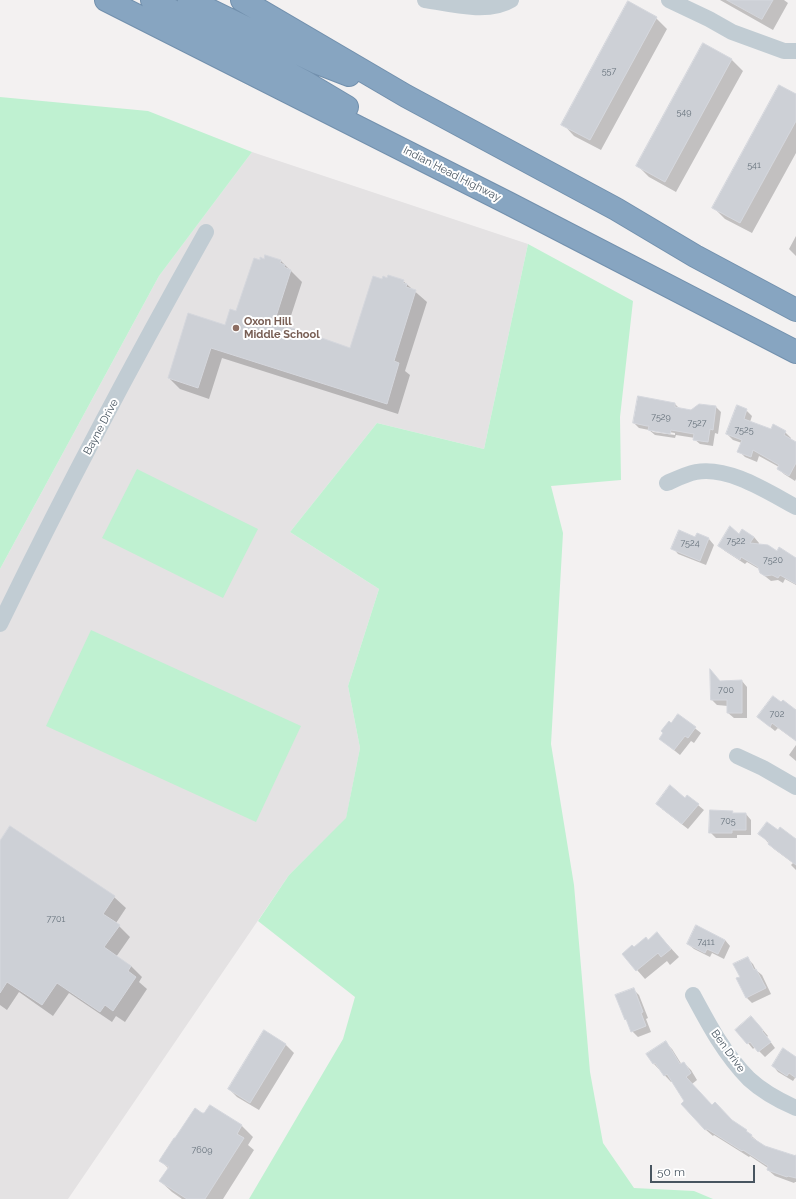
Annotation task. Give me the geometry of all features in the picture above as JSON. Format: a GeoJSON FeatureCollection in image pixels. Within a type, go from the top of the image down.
{"type":"FeatureCollection","features":[{"type":"Feature","properties":{"kind":"highway","name":"Indian Head Highway"},"geometry":{"type":"LineString","coordinates":[[106,0],[508,203],[796,352]]}},
{"type":"Feature","properties":{"kind":"highway"},"geometry":{"type":"LineString","coordinates":[[152,0],[305,82],[508,203]]}},
{"type":"Feature","properties":{"kind":"highway"},"geometry":{"type":"LineString","coordinates":[[189,0],[318,63],[406,96]]}},
{"type":"Feature","properties":{"kind":"highway"},"geometry":{"type":"LineString","coordinates":[[242,0],[406,96],[616,209],[695,256],[796,310]]}},
{"type":"Feature","properties":{"kind":"street"},"geometry":{"type":"LineString","coordinates":[[425,0],[477,8],[490,7],[507,3],[512,0]]}},
{"type":"Feature","properties":{"kind":"street"},"geometry":{"type":"LineString","coordinates":[[669,0],[732,32],[784,51],[796,51]]}},
{"type":"Feature","properties":{"kind":"street","name":"Bayne Drive"},"geometry":{"type":"LineString","coordinates":[[0,624],[30,561],[206,232]]}},
{"type":"Feature","properties":{"kind":"street"},"geometry":{"type":"LineString","coordinates":[[667,483],[696,472],[713,472],[737,478],[769,492],[796,508]]}},
{"type":"Feature","properties":{"kind":"street"},"geometry":{"type":"LineString","coordinates":[[737,756],[763,768],[796,787]]}},
{"type":"Feature","properties":{"kind":"street","name":"Ben Drive"},"geometry":{"type":"LineString","coordinates":[[693,995],[724,1049],[738,1067],[750,1080],[763,1090],[796,1108]]}},
{"type":"Feature","properties":{"kind":"shaded area"},"geometry":{"type":"Polygon","coordinates":[[[252,152],[528,244],[484,449],[377,423],[290,532],[379,589],[348,686],[360,748],[346,819],[289,875],[68,1199],[0,1199],[0,569],[159,276],[252,152]]]}},
{"type":"Feature","properties":{"kind":"green space"},"geometry":{"type":"Polygon","coordinates":[[[0,97],[148,111],[252,152],[159,276],[0,569],[0,97]]]}},
{"type":"Feature","properties":{"kind":"green space"},"geometry":{"type":"Polygon","coordinates":[[[528,244],[633,301],[620,417],[621,480],[551,486],[563,533],[551,744],[574,885],[590,1072],[603,1143],[634,1188],[694,1191],[713,1199],[249,1199],[343,1039],[355,997],[258,921],[289,875],[346,818],[360,748],[348,686],[379,589],[290,532],[377,423],[484,449],[528,244]]]}},
{"type":"Feature","properties":{"kind":"green space"},"geometry":{"type":"Polygon","coordinates":[[[137,469],[258,529],[223,598],[102,538],[137,469]]]}},
{"type":"Feature","properties":{"kind":"green space"},"geometry":{"type":"Polygon","coordinates":[[[91,630],[301,726],[256,822],[46,726],[91,630]]]}},
{"type":"Feature","properties":{"kind":"building"},"geometry":{"type":"Polygon","coordinates":[[[727,0],[773,0],[762,19],[727,0]]]}},
{"type":"Feature","properties":{"kind":"building"},"geometry":{"type":"Polygon","coordinates":[[[628,1],[657,17],[590,140],[561,125],[628,1]]]}},
{"type":"Feature","properties":{"kind":"building"},"geometry":{"type":"Polygon","coordinates":[[[703,43],[732,59],[665,182],[636,166],[703,43]]]}},
{"type":"Feature","properties":{"kind":"building"},"geometry":{"type":"Polygon","coordinates":[[[779,85],[796,94],[796,121],[740,223],[712,208],[779,85]]]}},
{"type":"Feature","properties":{"kind":"building","name":"Oxon Hill Middle School"},"geometry":{"type":"Polygon","coordinates":[[[265,255],[281,260],[280,263],[285,265],[284,267],[291,270],[274,323],[319,336],[350,348],[373,276],[382,279],[383,276],[387,278],[388,275],[404,280],[403,283],[407,284],[406,287],[416,290],[394,361],[399,363],[387,404],[211,348],[198,388],[168,378],[188,313],[225,325],[230,309],[236,311],[254,258],[260,260],[260,257],[264,259],[265,255]]]}},
{"type":"Feature","properties":{"kind":"building"},"geometry":{"type":"Polygon","coordinates":[[[638,396],[675,403],[675,407],[691,410],[699,404],[716,406],[713,430],[710,429],[708,442],[693,440],[694,434],[671,430],[670,434],[648,430],[649,426],[633,423],[638,396]]]}},
{"type":"Feature","properties":{"kind":"building"},"geometry":{"type":"Polygon","coordinates":[[[737,405],[747,409],[744,419],[771,429],[773,424],[786,431],[784,435],[796,442],[796,463],[789,476],[777,469],[779,465],[753,450],[751,457],[737,452],[742,440],[726,434],[737,405]]]}},
{"type":"Feature","properties":{"kind":"building"},"geometry":{"type":"Polygon","coordinates":[[[730,526],[739,534],[742,529],[754,537],[750,543],[768,545],[777,551],[779,547],[796,558],[796,584],[780,575],[778,578],[772,575],[765,576],[760,573],[758,567],[741,557],[740,560],[718,546],[730,526]]]}},
{"type":"Feature","properties":{"kind":"building"},"geometry":{"type":"Polygon","coordinates":[[[679,530],[695,537],[697,533],[709,538],[700,561],[671,549],[679,530]]]}},
{"type":"Feature","properties":{"kind":"building"},"geometry":{"type":"Polygon","coordinates":[[[710,669],[720,681],[742,680],[742,713],[727,713],[727,700],[711,700],[710,669]]]}},
{"type":"Feature","properties":{"kind":"building"},"geometry":{"type":"Polygon","coordinates":[[[773,696],[781,702],[783,700],[796,710],[796,741],[772,723],[770,727],[757,717],[773,696]]]}},
{"type":"Feature","properties":{"kind":"building"},"geometry":{"type":"Polygon","coordinates":[[[678,714],[696,727],[688,738],[685,736],[674,750],[659,739],[663,733],[661,731],[669,721],[671,723],[678,714]]]}},
{"type":"Feature","properties":{"kind":"building"},"geometry":{"type":"Polygon","coordinates":[[[670,785],[685,798],[687,795],[699,804],[682,824],[656,804],[670,785]]]}},
{"type":"Feature","properties":{"kind":"building"},"geometry":{"type":"Polygon","coordinates":[[[710,810],[746,813],[746,830],[732,830],[732,833],[709,833],[710,810]]]}},
{"type":"Feature","properties":{"kind":"building"},"geometry":{"type":"Polygon","coordinates":[[[767,822],[778,830],[780,827],[796,839],[796,865],[768,844],[769,842],[758,834],[767,822]]]}},
{"type":"Feature","properties":{"kind":"building"},"geometry":{"type":"Polygon","coordinates":[[[10,826],[115,896],[103,914],[120,925],[104,947],[131,966],[128,971],[136,977],[113,1011],[105,1005],[100,1012],[57,983],[42,1005],[7,982],[0,993],[0,841],[10,826]]]}},
{"type":"Feature","properties":{"kind":"building"},"geometry":{"type":"Polygon","coordinates":[[[696,925],[725,940],[718,954],[707,949],[705,953],[687,944],[696,925]]]}},
{"type":"Feature","properties":{"kind":"building"},"geometry":{"type":"Polygon","coordinates":[[[657,932],[671,949],[661,957],[658,953],[636,971],[622,954],[632,945],[634,947],[646,937],[648,940],[657,932]]]}},
{"type":"Feature","properties":{"kind":"building"},"geometry":{"type":"Polygon","coordinates":[[[748,957],[754,970],[756,969],[766,988],[746,998],[736,978],[740,977],[733,964],[748,957]]]}},
{"type":"Feature","properties":{"kind":"building"},"geometry":{"type":"Polygon","coordinates":[[[634,988],[643,1012],[641,1013],[646,1026],[631,1032],[615,995],[634,988]]]}},
{"type":"Feature","properties":{"kind":"building"},"geometry":{"type":"Polygon","coordinates":[[[751,1016],[771,1042],[758,1052],[750,1042],[747,1044],[735,1030],[751,1016]]]}},
{"type":"Feature","properties":{"kind":"building"},"geometry":{"type":"Polygon","coordinates":[[[264,1030],[286,1044],[250,1103],[228,1089],[264,1030]]]}},
{"type":"Feature","properties":{"kind":"building"},"geometry":{"type":"Polygon","coordinates":[[[666,1041],[680,1064],[684,1062],[691,1073],[686,1077],[712,1105],[715,1102],[732,1120],[747,1130],[746,1131],[752,1135],[751,1137],[765,1146],[796,1156],[796,1178],[787,1177],[767,1170],[768,1166],[707,1129],[705,1130],[681,1104],[684,1101],[667,1074],[664,1076],[655,1063],[653,1064],[646,1054],[666,1041]]]}},
{"type":"Feature","properties":{"kind":"building"},"geometry":{"type":"Polygon","coordinates":[[[783,1048],[796,1057],[796,1078],[789,1073],[787,1076],[772,1066],[783,1048]]]}},
{"type":"Feature","properties":{"kind":"building"},"geometry":{"type":"Polygon","coordinates":[[[210,1105],[242,1125],[237,1134],[244,1138],[205,1199],[187,1199],[159,1181],[169,1167],[159,1161],[195,1108],[204,1113],[210,1105]]]}},
{"type":"Feature","properties":{"kind":"place","name":"Oxon Hill Middle School"},"geometry":{"type":"Point","coordinates":[236,328]}}]}
